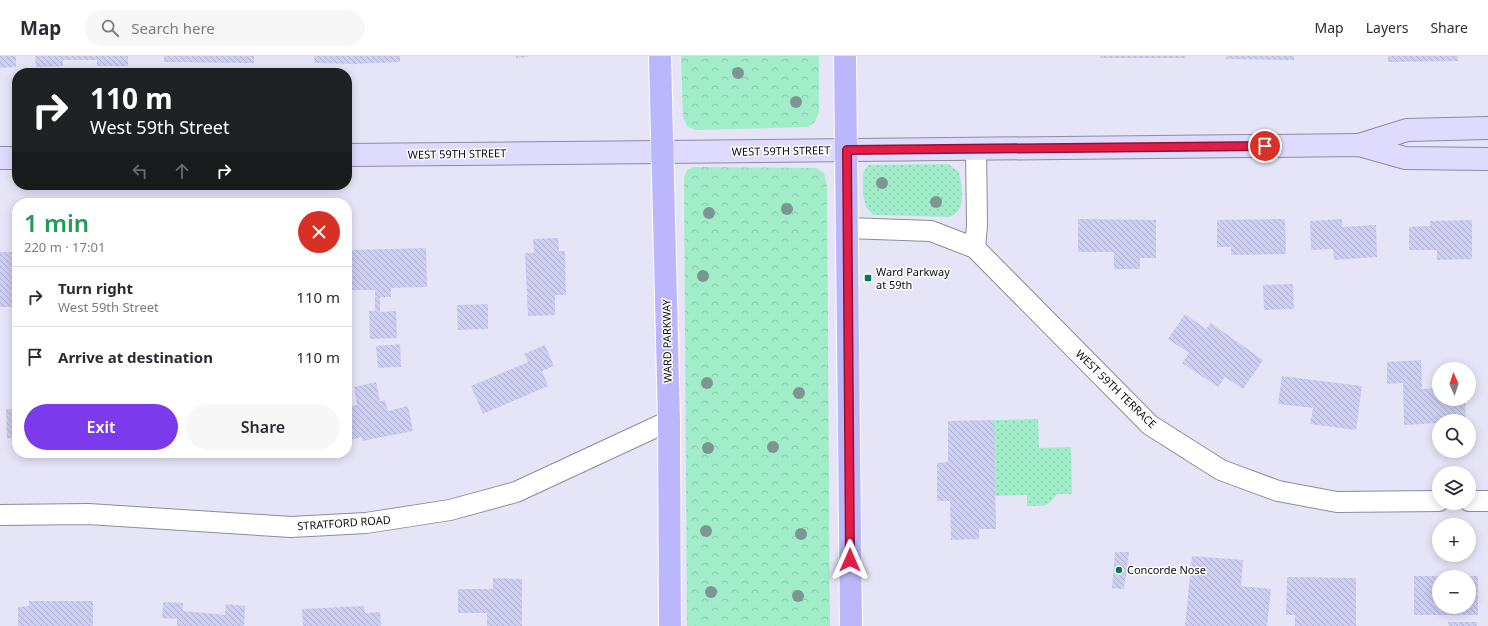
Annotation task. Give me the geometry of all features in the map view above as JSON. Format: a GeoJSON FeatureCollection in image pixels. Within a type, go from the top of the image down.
{"type":"FeatureCollection","features":[{"type":"Feature","properties":{"kind":"main road","name":"WARD PARKWAY"},"geometry":{"type":"LineString","coordinates":[[660,56],[669,421],[670,626]]}},
{"type":"Feature","properties":{"kind":"main road"},"geometry":{"type":"LineString","coordinates":[[845,56],[851,626]]}},
{"type":"Feature","properties":{"kind":"street","name":"WEST 59TH STREET"},"geometry":{"type":"LineString","coordinates":[[1359,145],[1407,130],[1488,128]]}},
{"type":"Feature","properties":{"kind":"street","name":"WEST 59TH STREET"},"geometry":{"type":"LineString","coordinates":[[352,155],[1359,145],[1405,158],[1488,159]]}},
{"type":"Feature","properties":{"kind":"street"},"geometry":{"type":"LineString","coordinates":[[975,248],[977,225],[976,149]]}},
{"type":"Feature","properties":{"kind":"street"},"geometry":{"type":"LineString","coordinates":[[0,158],[12,158]]}},
{"type":"Feature","properties":{"kind":"street","name":"WEST 59TH TERRACE"},"geometry":{"type":"LineString","coordinates":[[847,228],[931,231],[975,248],[1150,425],[1221,470],[1278,491],[1337,502],[1432,501]]}},
{"type":"Feature","properties":{"kind":"street","name":"STRATFORD ROAD"},"geometry":{"type":"LineString","coordinates":[[0,514],[88,514],[291,527],[366,523],[450,510],[516,492],[669,421]]}},
{"type":"Feature","properties":{"kind":"street"},"geometry":{"type":"LineString","coordinates":[[1476,501],[1488,501]]}},
{"type":"Feature","properties":{"kind":"green space"},"geometry":{"type":"Polygon","coordinates":[[[681,56],[819,56],[819,112],[815,122],[808,127],[695,130],[687,126],[683,117],[681,56]]]}},
{"type":"Feature","properties":{"kind":"green space"},"geometry":{"type":"Polygon","coordinates":[[[948,164],[959,172],[962,192],[960,207],[951,217],[873,215],[866,207],[863,194],[863,173],[868,165],[948,164]]]}},
{"type":"Feature","properties":{"kind":"green space"},"geometry":{"type":"Polygon","coordinates":[[[694,167],[816,168],[824,173],[827,186],[830,626],[687,626],[684,178],[687,170],[694,167]]]}},
{"type":"Feature","properties":{"kind":"green space"},"geometry":{"type":"Polygon","coordinates":[[[1038,419],[1039,448],[1071,447],[1072,494],[1057,494],[1048,504],[1037,506],[1027,506],[1027,495],[995,496],[994,420],[1038,419]]]}},
{"type":"Feature","properties":{"kind":"building"},"geometry":{"type":"Polygon","coordinates":[[[0,56],[16,56],[16,67],[0,68],[0,56]]]}},
{"type":"Feature","properties":{"kind":"building"},"geometry":{"type":"Polygon","coordinates":[[[35,56],[128,56],[128,66],[97,66],[97,60],[63,60],[63,66],[36,67],[35,56]]]}},
{"type":"Feature","properties":{"kind":"building"},"geometry":{"type":"Polygon","coordinates":[[[164,56],[254,56],[254,63],[164,62],[164,56]]]}},
{"type":"Feature","properties":{"kind":"building"},"geometry":{"type":"Polygon","coordinates":[[[314,56],[400,56],[400,62],[354,64],[314,63],[314,56]]]}},
{"type":"Feature","properties":{"kind":"building"},"geometry":{"type":"Polygon","coordinates":[[[516,56],[528,56],[528,57],[516,58],[516,56]]]}},
{"type":"Feature","properties":{"kind":"building"},"geometry":{"type":"Polygon","coordinates":[[[1100,56],[1185,56],[1185,58],[1100,58],[1100,56]]]}},
{"type":"Feature","properties":{"kind":"building"},"geometry":{"type":"Polygon","coordinates":[[[1226,56],[1294,56],[1294,60],[1226,59],[1226,56]]]}},
{"type":"Feature","properties":{"kind":"building"},"geometry":{"type":"Polygon","coordinates":[[[1388,56],[1458,56],[1458,61],[1388,62],[1388,56]]]}},
{"type":"Feature","properties":{"kind":"building"},"geometry":{"type":"Polygon","coordinates":[[[1078,219],[1156,220],[1156,258],[1140,258],[1140,269],[1114,269],[1114,252],[1078,252],[1078,219]]]}},
{"type":"Feature","properties":{"kind":"building"},"geometry":{"type":"Polygon","coordinates":[[[1285,219],[1286,254],[1231,255],[1231,247],[1217,247],[1217,220],[1285,219]]]}},
{"type":"Feature","properties":{"kind":"building"},"geometry":{"type":"Polygon","coordinates":[[[1342,219],[1342,227],[1376,225],[1377,257],[1334,260],[1333,249],[1311,250],[1310,221],[1342,219]]]}},
{"type":"Feature","properties":{"kind":"building"},"geometry":{"type":"Polygon","coordinates":[[[1472,220],[1472,259],[1437,260],[1437,250],[1409,250],[1409,227],[1430,226],[1430,221],[1472,220]]]}},
{"type":"Feature","properties":{"kind":"building"},"geometry":{"type":"Polygon","coordinates":[[[558,238],[559,251],[565,251],[566,295],[555,295],[555,315],[528,316],[525,253],[534,253],[533,239],[558,238]]]}},
{"type":"Feature","properties":{"kind":"building"},"geometry":{"type":"Polygon","coordinates":[[[426,248],[427,287],[391,288],[391,297],[380,297],[380,312],[396,311],[397,338],[370,339],[369,311],[375,311],[375,290],[352,290],[352,250],[426,248]]]}},
{"type":"Feature","properties":{"kind":"building"},"geometry":{"type":"Polygon","coordinates":[[[0,252],[12,252],[12,307],[0,307],[0,252]]]}},
{"type":"Feature","properties":{"kind":"building"},"geometry":{"type":"Polygon","coordinates":[[[1293,284],[1294,309],[1264,310],[1263,285],[1293,284]]]}},
{"type":"Feature","properties":{"kind":"building"},"geometry":{"type":"Polygon","coordinates":[[[488,304],[488,329],[458,330],[457,305],[488,304]]]}},
{"type":"Feature","properties":{"kind":"building"},"geometry":{"type":"Polygon","coordinates":[[[1185,314],[1206,329],[1211,323],[1263,360],[1243,389],[1225,377],[1218,387],[1182,363],[1189,353],[1168,339],[1185,314]]]}},
{"type":"Feature","properties":{"kind":"building"},"geometry":{"type":"Polygon","coordinates":[[[400,344],[401,367],[378,368],[376,346],[400,344]]]}},
{"type":"Feature","properties":{"kind":"building"},"geometry":{"type":"Polygon","coordinates":[[[545,345],[554,366],[542,371],[548,386],[483,414],[471,386],[528,362],[524,354],[545,345]]]}},
{"type":"Feature","properties":{"kind":"building"},"geometry":{"type":"Polygon","coordinates":[[[1421,360],[1422,389],[1432,388],[1432,406],[1465,406],[1466,414],[1432,414],[1432,423],[1404,425],[1403,383],[1387,384],[1387,362],[1421,360]]]}},
{"type":"Feature","properties":{"kind":"building"},"geometry":{"type":"Polygon","coordinates":[[[1282,376],[1362,386],[1356,430],[1310,424],[1313,408],[1278,404],[1282,376]]]}},
{"type":"Feature","properties":{"kind":"building"},"geometry":{"type":"Polygon","coordinates":[[[376,382],[380,401],[385,400],[388,411],[408,406],[413,431],[362,441],[361,437],[352,439],[352,406],[357,405],[354,387],[376,382]]]}},
{"type":"Feature","properties":{"kind":"building"},"geometry":{"type":"Polygon","coordinates":[[[6,409],[12,409],[12,438],[7,438],[6,409]]]}},
{"type":"Feature","properties":{"kind":"building"},"geometry":{"type":"Polygon","coordinates":[[[994,420],[996,529],[979,529],[979,539],[951,540],[950,501],[937,501],[937,463],[948,462],[948,421],[994,420]]]}},
{"type":"Feature","properties":{"kind":"building"},"geometry":{"type":"Polygon","coordinates":[[[1115,552],[1129,552],[1124,589],[1112,588],[1115,552]]]}},
{"type":"Feature","properties":{"kind":"building"},"geometry":{"type":"Polygon","coordinates":[[[1192,556],[1243,560],[1241,586],[1271,589],[1267,626],[1185,626],[1192,556]]]}},
{"type":"Feature","properties":{"kind":"building"},"geometry":{"type":"Polygon","coordinates":[[[1414,576],[1432,576],[1432,614],[1476,614],[1476,576],[1478,576],[1478,615],[1414,615],[1414,576]]]}},
{"type":"Feature","properties":{"kind":"building"},"geometry":{"type":"Polygon","coordinates":[[[1287,577],[1356,578],[1356,626],[1295,626],[1295,615],[1286,615],[1287,577]]]}},
{"type":"Feature","properties":{"kind":"building"},"geometry":{"type":"Polygon","coordinates":[[[493,578],[522,579],[522,626],[487,626],[487,613],[458,613],[458,589],[493,589],[493,578]]]}},
{"type":"Feature","properties":{"kind":"building"},"geometry":{"type":"Polygon","coordinates":[[[29,601],[93,601],[93,626],[18,626],[18,607],[29,606],[29,601]]]}},
{"type":"Feature","properties":{"kind":"building"},"geometry":{"type":"Polygon","coordinates":[[[163,602],[183,603],[183,611],[225,615],[226,604],[245,606],[244,626],[177,626],[177,619],[162,618],[163,602]]]}},
{"type":"Feature","properties":{"kind":"building"},"geometry":{"type":"Polygon","coordinates":[[[364,606],[365,613],[380,612],[381,626],[303,626],[302,609],[364,606]]]}},
{"type":"Feature","properties":{"kind":"building"},"geometry":{"type":"Polygon","coordinates":[[[1448,622],[1477,622],[1477,626],[1449,626],[1448,622]]]}},
{"type":"Feature","properties":{"kind":"place","name":"Ward Parkway at 59th"},"geometry":{"type":"Point","coordinates":[868,278]}},
{"type":"Feature","properties":{"kind":"place","name":"Concorde Nose"},"geometry":{"type":"Point","coordinates":[1119,570]}},
{"type":"Feature","properties":{"kind":"route"},"geometry":{"type":"LineString","coordinates":[[850,560],[847,150],[1265,146]]}}]}
